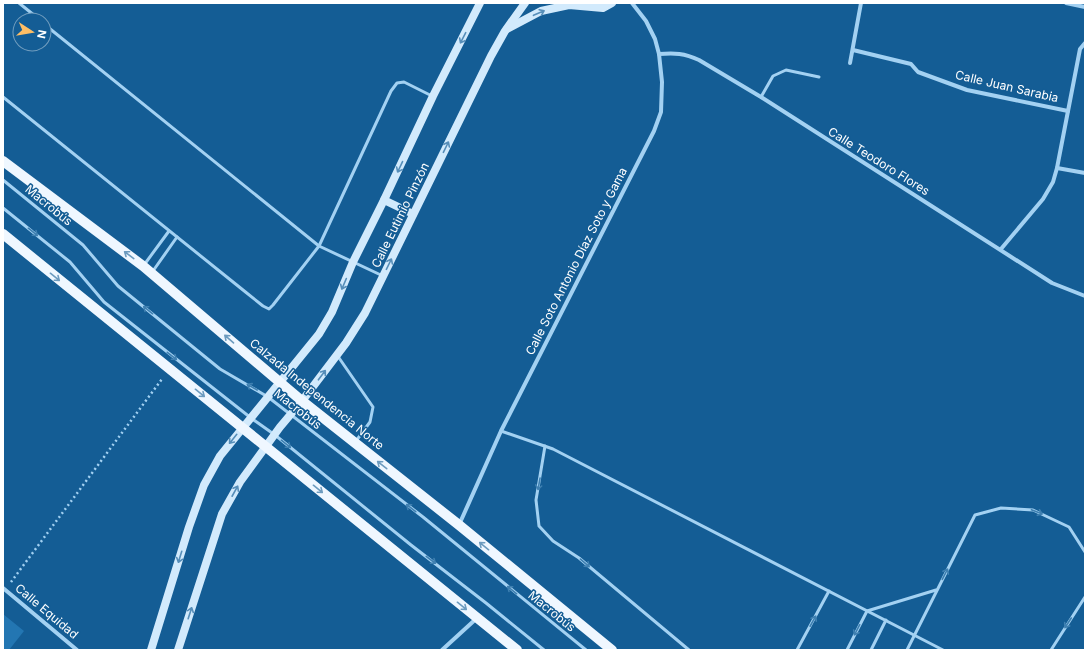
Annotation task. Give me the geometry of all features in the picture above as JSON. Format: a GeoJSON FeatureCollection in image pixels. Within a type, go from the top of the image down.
{"type":"FeatureCollection","features":[{"type":"Feature","properties":{"kind":"main road","name":"Calzada Independencia Norte"},"geometry":{"type":"LineString","coordinates":[[3,161],[152,272],[302,401],[459,525],[612,650]]}},
{"type":"Feature","properties":{"kind":"main road"},"geometry":{"type":"LineString","coordinates":[[3,234],[517,650]]}},
{"type":"Feature","properties":{"kind":"street","name":"Calle Eutimio Pinzón"},"geometry":{"type":"LineString","coordinates":[[151,650],[204,484],[220,456],[319,334],[332,312],[353,262],[433,96],[480,3]]}},
{"type":"Feature","properties":{"kind":"street","name":"Calle Eutimio Pinzón"},"geometry":{"type":"LineString","coordinates":[[178,650],[222,514],[240,482],[280,427],[302,401],[346,343],[365,312],[491,56],[505,31],[525,3]]}},
{"type":"Feature","properties":{"kind":"street"},"geometry":{"type":"LineString","coordinates":[[505,31],[541,11],[569,5],[603,8],[612,3]]}},
{"type":"Feature","properties":{"kind":"street","name":"Calle Soto Antonio Díaz Soto y Gama"},"geometry":{"type":"LineString","coordinates":[[459,525],[501,431],[654,132],[661,112],[662,82],[659,54],[655,39],[646,20],[632,3]]}},
{"type":"Feature","properties":{"kind":"street"},"geometry":{"type":"LineString","coordinates":[[850,63],[861,3]]}},
{"type":"Feature","properties":{"kind":"street"},"geometry":{"type":"LineString","coordinates":[[1066,3],[1085,7]]}},
{"type":"Feature","properties":{"kind":"street"},"geometry":{"type":"LineString","coordinates":[[1001,249],[1043,199],[1053,182],[1080,49],[1085,42]]}},
{"type":"Feature","properties":{"kind":"street","name":"Calle Juan Sarabia"},"geometry":{"type":"LineString","coordinates":[[853,50],[911,64],[918,72],[967,90],[1068,111]]}},
{"type":"Feature","properties":{"kind":"street","name":"Calle Teodoro Flores"},"geometry":{"type":"LineString","coordinates":[[659,54],[675,53],[688,55],[699,60],[1001,249],[1052,283],[1085,296]]}},
{"type":"Feature","properties":{"kind":"street"},"geometry":{"type":"LineString","coordinates":[[1057,168],[1085,173]]}},
{"type":"Feature","properties":{"kind":"street"},"geometry":{"type":"LineString","coordinates":[[384,200],[413,214]]}},
{"type":"Feature","properties":{"kind":"street","name":"Calle Equidad"},"geometry":{"type":"LineString","coordinates":[[4,589],[77,650]]}},
{"type":"Feature","properties":{"kind":"street"},"geometry":{"type":"LineString","coordinates":[[442,650],[477,618]]}},
{"type":"Feature","properties":{"kind":"lane"},"geometry":{"type":"LineString","coordinates":[[19,3],[30,12]]}},
{"type":"Feature","properties":{"kind":"lane"},"geometry":{"type":"LineString","coordinates":[[52,30],[319,246],[383,276]]}},
{"type":"Feature","properties":{"kind":"lane"},"geometry":{"type":"LineString","coordinates":[[761,98],[773,76],[786,70],[819,77]]}},
{"type":"Feature","properties":{"kind":"lane"},"geometry":{"type":"LineString","coordinates":[[3,97],[263,306],[269,309],[319,246],[391,91],[397,82],[404,82],[433,96]]}},
{"type":"Feature","properties":{"kind":"lane","name":"Macrobús"},"geometry":{"type":"LineString","coordinates":[[3,180],[83,245],[118,286],[220,369],[268,396],[422,517],[586,650]]}},
{"type":"Feature","properties":{"kind":"lane"},"geometry":{"type":"LineString","coordinates":[[3,208],[70,262],[104,302],[544,650]]}},
{"type":"Feature","properties":{"kind":"lane"},"geometry":{"type":"LineString","coordinates":[[144,266],[169,231]]}},
{"type":"Feature","properties":{"kind":"lane"},"geometry":{"type":"LineString","coordinates":[[152,272],[177,237]]}},
{"type":"Feature","properties":{"kind":"lane"},"geometry":{"type":"LineString","coordinates":[[337,354],[373,407],[370,422],[355,443]]}},
{"type":"Feature","properties":{"kind":"lane"},"geometry":{"type":"LineString","coordinates":[[501,431],[553,449],[943,650]]}},
{"type":"Feature","properties":{"kind":"lane"},"geometry":{"type":"LineString","coordinates":[[545,446],[536,500],[539,526],[553,541],[579,558],[689,650]]}},
{"type":"Feature","properties":{"kind":"lane"},"geometry":{"type":"LineString","coordinates":[[907,650],[975,515],[1001,508],[1033,510],[1069,526],[1085,552]]}},
{"type":"Feature","properties":{"kind":"lane"},"geometry":{"type":"LineString","coordinates":[[847,650],[867,611],[937,590]]}},
{"type":"Feature","properties":{"kind":"lane"},"geometry":{"type":"LineString","coordinates":[[797,650],[829,591]]}},
{"type":"Feature","properties":{"kind":"lane"},"geometry":{"type":"LineString","coordinates":[[1051,650],[1085,597]]}},
{"type":"Feature","properties":{"kind":"lane"},"geometry":{"type":"LineString","coordinates":[[871,650],[886,620]]}},
{"type":"Feature","properties":{"kind":"path"},"geometry":{"type":"LineString","coordinates":[[4,589],[169,369]]}},
{"type":"Feature","properties":{"kind":"shaded area"},"geometry":{"type":"Polygon","coordinates":[[[3,614],[24,631],[9,650],[3,650],[3,614]]]}}]}
